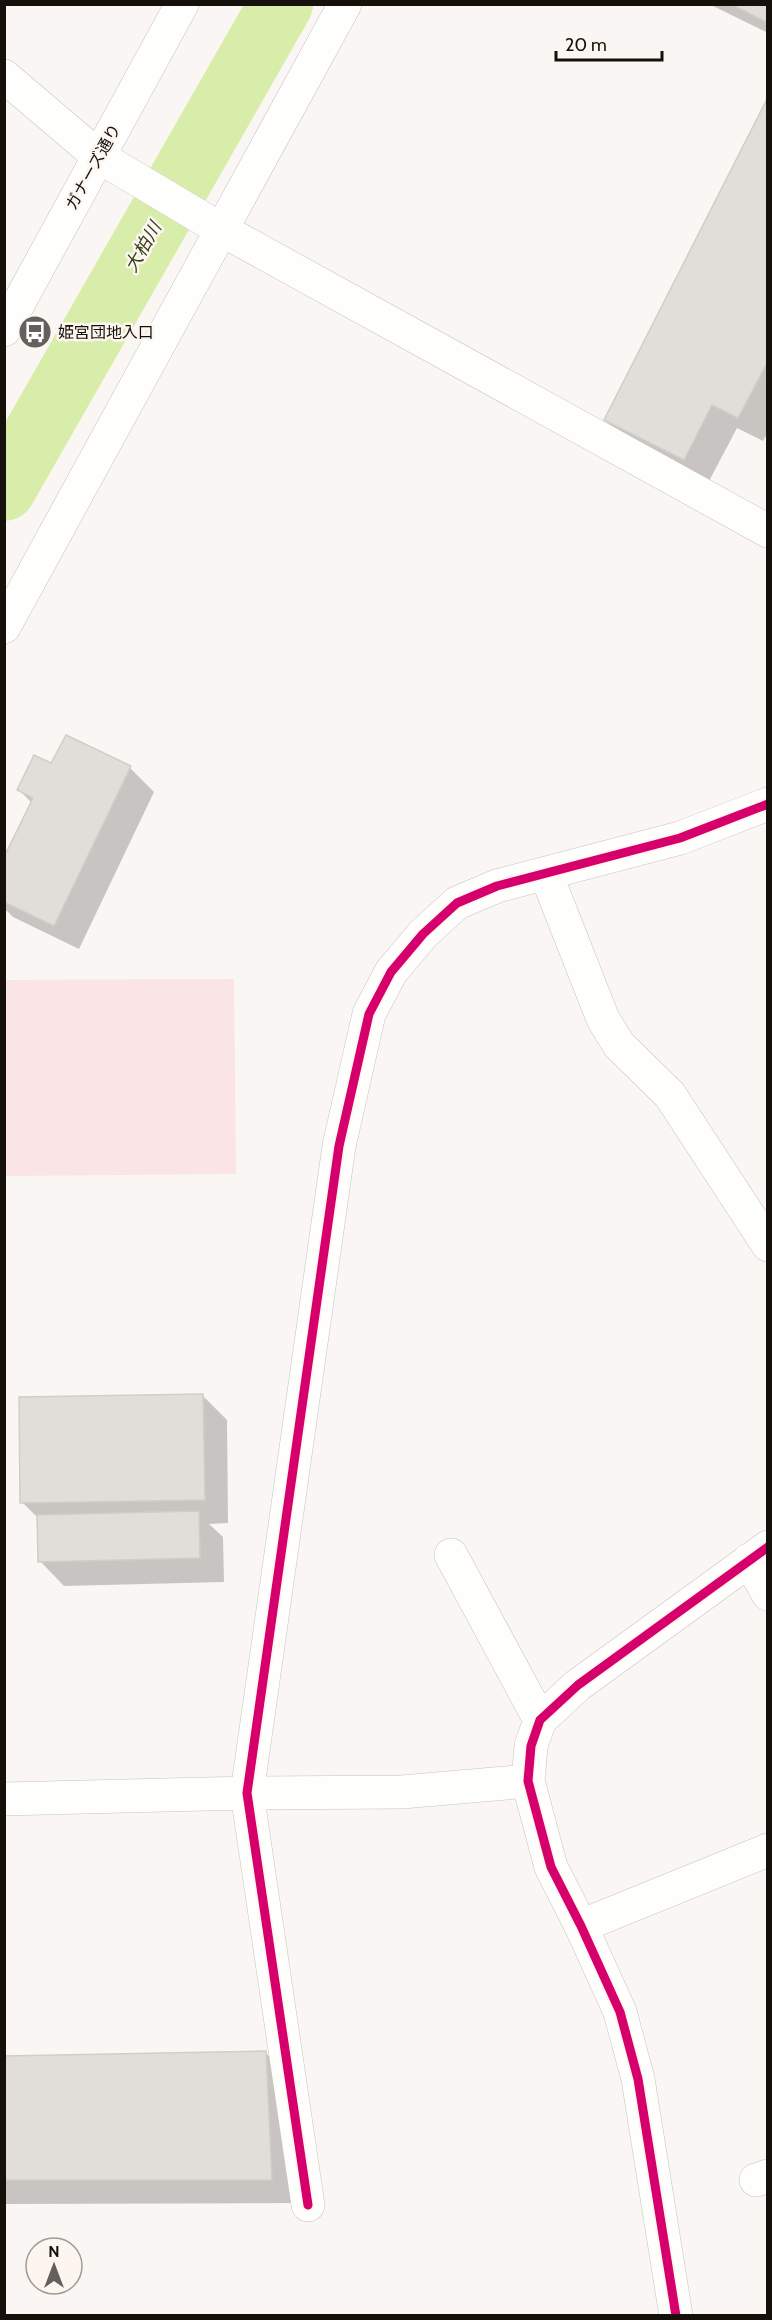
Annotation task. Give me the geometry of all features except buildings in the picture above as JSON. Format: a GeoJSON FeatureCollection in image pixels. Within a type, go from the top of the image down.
{"type":"FeatureCollection","features":[{"type":"Feature","properties":{"kind":"street","name":"ガナーズ通り"},"geometry":{"type":"LineString","coordinates":[[4,330],[182,4]]}},
{"type":"Feature","properties":{"kind":"street"},"geometry":{"type":"LineString","coordinates":[[4,627],[345,4]]}},
{"type":"Feature","properties":{"kind":"street"},"geometry":{"type":"LineString","coordinates":[[4,76],[98,156],[222,230],[768,531]]}},
{"type":"Feature","properties":{"kind":"street"},"geometry":{"type":"LineString","coordinates":[[308,2205],[247,1793],[339,1146],[369,1014],[391,972],[423,934],[457,903],[497,886],[680,838],[768,804]]}},
{"type":"Feature","properties":{"kind":"street"},"geometry":{"type":"LineString","coordinates":[[546,874],[603,1019],[619,1045],[670,1095],[768,1245]]}},
{"type":"Feature","properties":{"kind":"street"},"geometry":{"type":"LineString","coordinates":[[676,2316],[639,2079],[620,2012],[551,1867],[528,1781],[531,1746],[540,1720],[578,1684],[759,1554],[768,1594]]}},
{"type":"Feature","properties":{"kind":"street"},"geometry":{"type":"LineString","coordinates":[[451,1555],[540,1720]]}},
{"type":"Feature","properties":{"kind":"street"},"geometry":{"type":"LineString","coordinates":[[4,1799],[402,1792],[528,1781]]}},
{"type":"Feature","properties":{"kind":"street"},"geometry":{"type":"LineString","coordinates":[[581,1926],[768,1850]]}},
{"type":"Feature","properties":{"kind":"shaded area"},"geometry":{"type":"Polygon","coordinates":[[[234,979],[236,1174],[5,1176],[5,980],[234,979]]]}},
{"type":"Feature","properties":{"kind":"waterway","name":"大柏川"},"geometry":{"type":"LineString","coordinates":[[4,489],[281,4]]}},
{"type":"Feature","properties":{"kind":"cycle path"},"geometry":{"type":"LineString","coordinates":[[308,2205],[247,1793],[339,1146],[369,1014],[391,972],[423,934],[457,903],[497,886],[680,838],[768,804]]}},
{"type":"Feature","properties":{"kind":"cycle path"},"geometry":{"type":"LineString","coordinates":[[676,2316],[638,2079],[620,2012],[551,1867],[528,1781],[531,1746],[540,1720],[578,1685],[768,1547]]}},
{"type":"Feature","properties":{"kind":"place","name":"姫宮団地入口"},"geometry":{"type":"Point","coordinates":[35,332]}}]}
